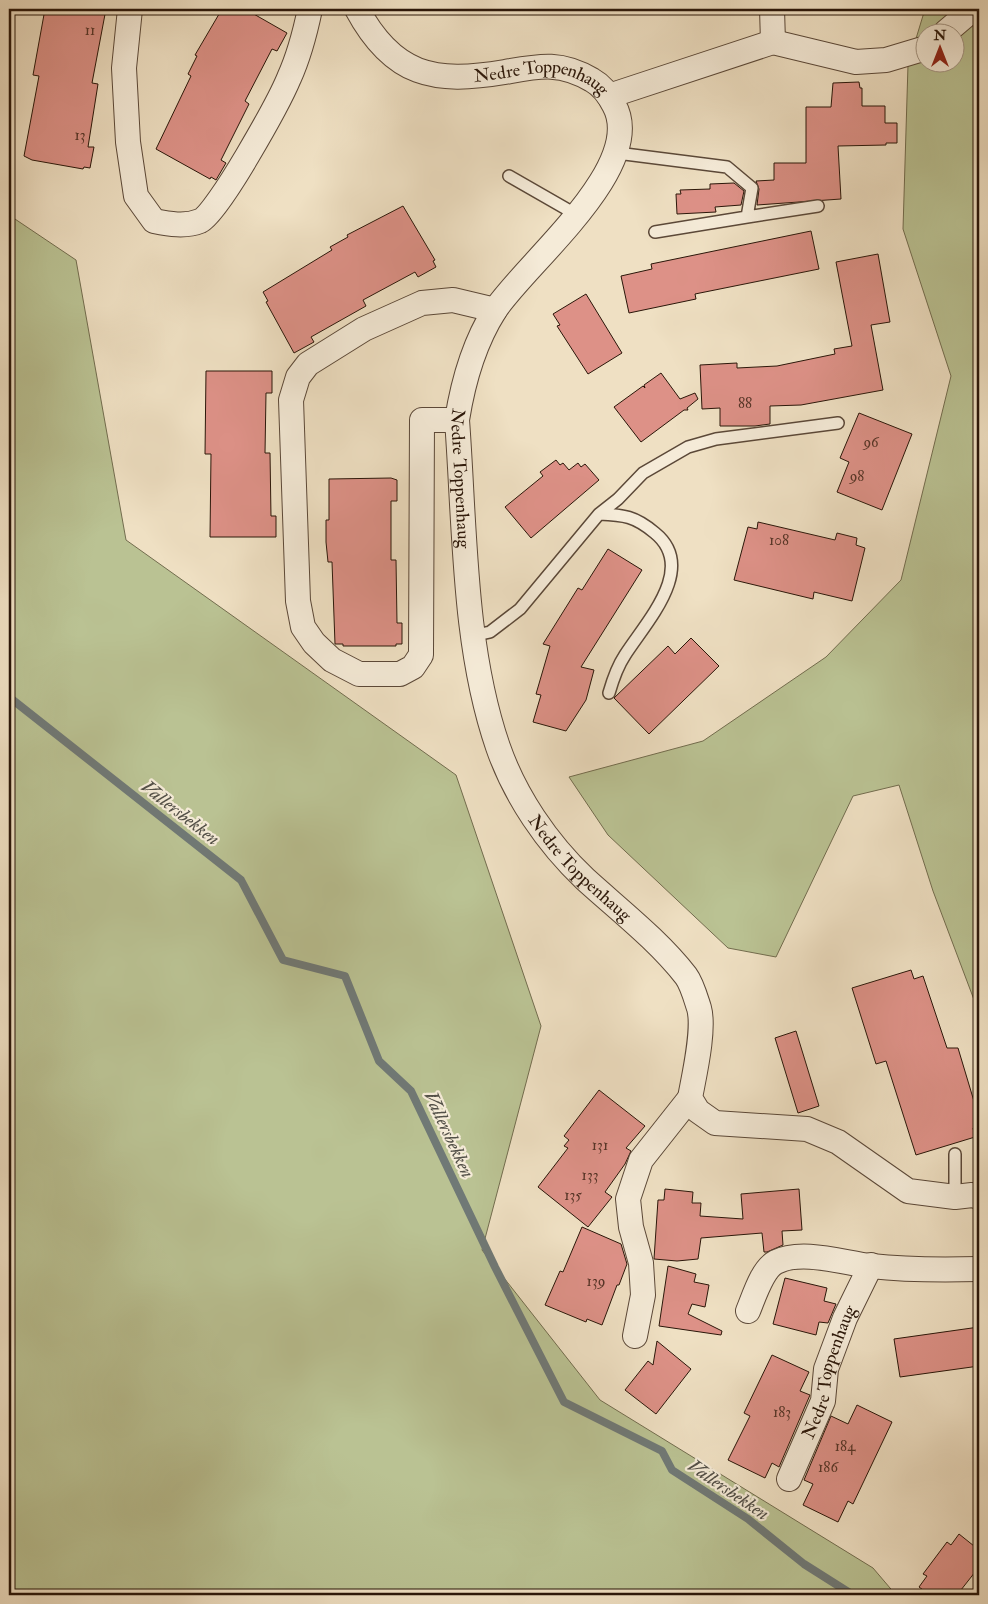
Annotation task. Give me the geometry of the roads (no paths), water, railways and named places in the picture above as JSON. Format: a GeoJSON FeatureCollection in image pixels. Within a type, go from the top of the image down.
{"type":"FeatureCollection","features":[{"type":"Feature","properties":{"kind":"street"},"geometry":{"type":"LineString","coordinates":[[130,9],[124,68],[128,142],[136,196],[154,221],[178,225],[201,221],[228,189],[288,80],[304,39],[310,9]]}},
{"type":"Feature","properties":{"kind":"street","name":"Nedre Toppenhaug"},"geometry":{"type":"LineString","coordinates":[[357,9],[374,38],[394,58],[415,70],[440,76],[477,76],[546,65],[575,70],[595,82],[609,96],[618,111],[621,132],[617,153],[577,215],[495,310],[471,360],[462,386],[457,420],[472,636],[484,694],[498,747],[513,781],[537,823],[584,877],[632,920],[688,978],[700,1010],[699,1041],[690,1098],[641,1160],[628,1199],[631,1227],[641,1262],[643,1296],[635,1336]]}},
{"type":"Feature","properties":{"kind":"street"},"geometry":{"type":"LineString","coordinates":[[772,9],[773,42]]}},
{"type":"Feature","properties":{"kind":"street"},"geometry":{"type":"LineString","coordinates":[[958,22],[973,9]]}},
{"type":"Feature","properties":{"kind":"street"},"geometry":{"type":"LineString","coordinates":[[609,96],[773,42],[856,62],[886,60],[916,51]]}},
{"type":"Feature","properties":{"kind":"street"},"geometry":{"type":"LineString","coordinates":[[457,420],[422,420],[421,654],[413,667],[400,674],[360,674],[332,660],[314,643],[303,628],[298,592],[291,400],[298,376],[308,364],[364,329],[422,303],[453,300],[495,310]]}},
{"type":"Feature","properties":{"kind":"street"},"geometry":{"type":"LineString","coordinates":[[690,1098],[698,1111],[715,1123],[807,1130],[838,1142],[908,1191],[955,1197],[972,1195],[979,1197]]}},
{"type":"Feature","properties":{"kind":"street"},"geometry":{"type":"LineString","coordinates":[[748,1311],[764,1276],[774,1262],[789,1258],[830,1259],[871,1266],[933,1270],[979,1269]]}},
{"type":"Feature","properties":{"kind":"street","name":"Nedre Toppenhaug"},"geometry":{"type":"LineString","coordinates":[[789,1479],[823,1401],[826,1369],[842,1327],[871,1266]]}},
{"type":"Feature","properties":{"kind":"lane"},"geometry":{"type":"LineString","coordinates":[[617,153],[727,167],[752,188],[747,217]]}},
{"type":"Feature","properties":{"kind":"lane"},"geometry":{"type":"LineString","coordinates":[[509,176],[577,215]]}},
{"type":"Feature","properties":{"kind":"lane"},"geometry":{"type":"LineString","coordinates":[[655,232],[818,206]]}},
{"type":"Feature","properties":{"kind":"lane"},"geometry":{"type":"LineString","coordinates":[[472,636],[490,632],[520,609],[599,514],[618,499],[642,473],[688,448],[716,439],[838,422]]}},
{"type":"Feature","properties":{"kind":"lane"},"geometry":{"type":"LineString","coordinates":[[599,514],[628,516],[645,524],[661,538],[672,560],[668,586],[618,667],[609,693]]}},
{"type":"Feature","properties":{"kind":"lane"},"geometry":{"type":"LineString","coordinates":[[955,1154],[955,1197]]}},
{"type":"Feature","properties":{"kind":"waterway","name":"Vallersbekken"},"geometry":{"type":"LineString","coordinates":[[9,697],[241,880],[283,960],[345,976],[379,1061],[411,1091],[495,1267],[564,1402],[662,1451],[672,1470],[748,1519],[804,1564],[853,1595]]}}]}
